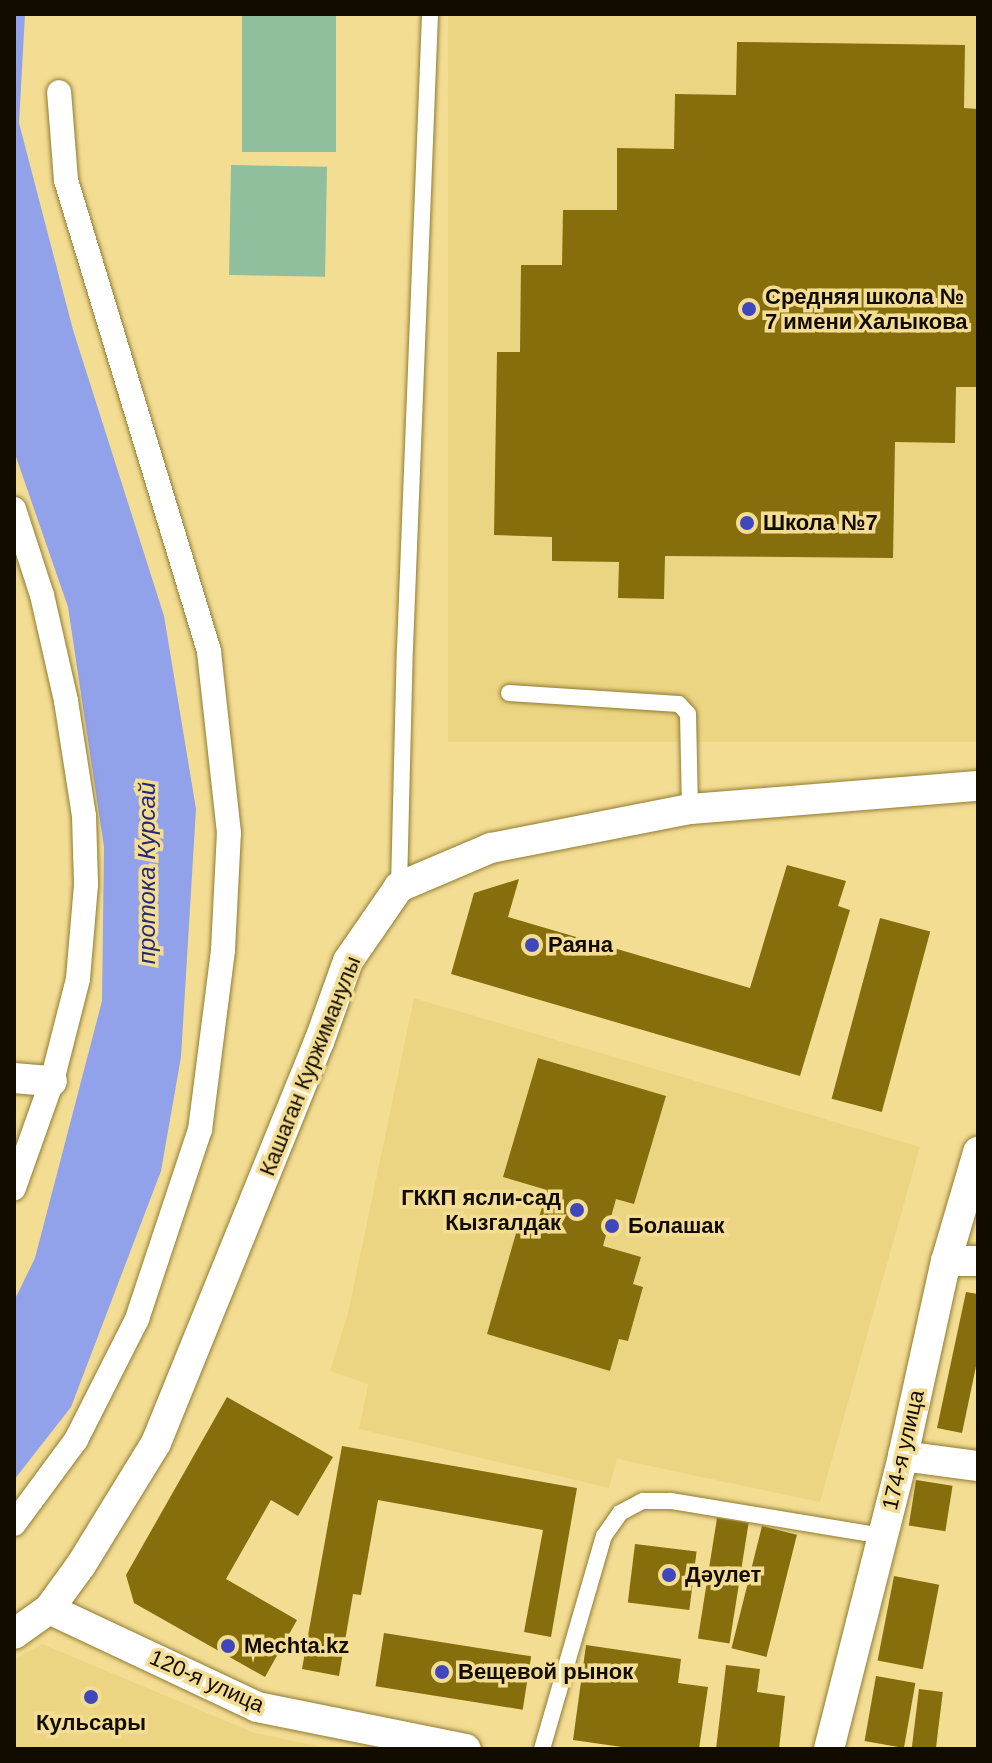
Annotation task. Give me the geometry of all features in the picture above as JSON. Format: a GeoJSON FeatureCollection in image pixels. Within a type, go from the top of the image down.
{"type":"FeatureCollection","features":[{"type":"Feature","properties":{"kind":"street"},"geometry":{"type":"LineString","coordinates":[[14,1524],[76,1440],[137,1319],[200,1130],[223,950],[229,833],[209,651],[66,180],[59,92]]}},
{"type":"Feature","properties":{"kind":"street"},"geometry":{"type":"LineString","coordinates":[[14,509],[46,611],[66,701],[84,816],[86,885],[78,979],[52,1081],[14,1188]]}},
{"type":"Feature","properties":{"kind":"street"},"geometry":{"type":"LineString","coordinates":[[399,887],[491,848],[690,809],[978,786]]}},
{"type":"Feature","properties":{"kind":"street","name":"Кашаган Куржиманулы"},"geometry":{"type":"LineString","coordinates":[[14,1634],[49,1609],[81,1565],[156,1443],[319,1042],[348,961],[399,887]]}},
{"type":"Feature","properties":{"kind":"street"},"geometry":{"type":"LineString","coordinates":[[14,1078],[52,1081]]}},
{"type":"Feature","properties":{"kind":"street","name":"174-я улица"},"geometry":{"type":"LineString","coordinates":[[829,1749],[903,1456],[946,1261],[978,1152]]}},
{"type":"Feature","properties":{"kind":"street"},"geometry":{"type":"LineString","coordinates":[[946,1261],[978,1261]]}},
{"type":"Feature","properties":{"kind":"street"},"geometry":{"type":"LineString","coordinates":[[903,1456],[978,1466]]}},
{"type":"Feature","properties":{"kind":"street","name":"120-я улица"},"geometry":{"type":"LineString","coordinates":[[49,1609],[257,1707],[447,1747]]}},
{"type":"Feature","properties":{"kind":"lane"},"geometry":{"type":"LineString","coordinates":[[399,887],[405,648],[430,14]]}},
{"type":"Feature","properties":{"kind":"lane"},"geometry":{"type":"LineString","coordinates":[[509,693],[679,704],[688,714],[690,809]]}},
{"type":"Feature","properties":{"kind":"lane"},"geometry":{"type":"LineString","coordinates":[[542,1749],[604,1536],[620,1513],[643,1501],[671,1501],[883,1536]]}},
{"type":"Feature","properties":{"kind":"shaded area"},"geometry":{"type":"Polygon","coordinates":[[[448,14],[978,14],[978,742],[448,742],[448,14]]]}},
{"type":"Feature","properties":{"kind":"shaded area"},"geometry":{"type":"Polygon","coordinates":[[[414,998],[920,1147],[820,1502],[617,1459],[609,1488],[359,1429],[368,1384],[330,1371],[348,1313],[414,998]]]}},
{"type":"Feature","properties":{"kind":"shaded area","name":"Кульсары"},"geometry":{"type":"Polygon","coordinates":[[[42,1644],[255,1733],[333,1749],[14,1749],[14,1660],[42,1644]]]}},
{"type":"Feature","properties":{"kind":"green space"},"geometry":{"type":"Polygon","coordinates":[[[242,14],[336,14],[336,152],[242,152],[242,14]]]}},
{"type":"Feature","properties":{"kind":"green space"},"geometry":{"type":"Polygon","coordinates":[[[231,165],[327,167],[325,277],[229,275],[231,165]]]}},
{"type":"Feature","properties":{"kind":"water","name":"протока Курсай"},"geometry":{"type":"Polygon","coordinates":[[[14,14],[25,14],[19,123],[73,330],[164,616],[196,809],[181,1057],[161,1171],[71,1407],[14,1480],[14,1301],[35,1258],[102,1001],[104,847],[68,607],[14,451],[14,14]]]}},
{"type":"Feature","properties":{"kind":"building","name":"Средняя школа № 7 имени Халыкова"},"geometry":{"type":"Polygon","coordinates":[[[737,42],[965,45],[964,108],[978,109],[978,387],[956,387],[955,443],[895,442],[893,558],[665,556],[664,599],[618,598],[619,562],[552,561],[552,537],[494,535],[497,352],[520,352],[521,265],[562,265],[563,210],[617,210],[617,148],[674,149],[675,94],[736,95],[737,42]]]}},
{"type":"Feature","properties":{"kind":"building","name":"Раяна"},"geometry":{"type":"Polygon","coordinates":[[[787,865],[846,881],[838,906],[850,910],[800,1076],[451,974],[474,893],[519,879],[508,917],[750,988],[787,865]]]}},
{"type":"Feature","properties":{"kind":"building"},"geometry":{"type":"Polygon","coordinates":[[[880,918],[930,931],[882,1112],[832,1099],[880,918]]]}},
{"type":"Feature","properties":{"kind":"building","name":"ГККП ясли-сад Кызгалдак"},"geometry":{"type":"Polygon","coordinates":[[[538,1058],[666,1096],[634,1204],[616,1199],[603,1246],[641,1257],[633,1284],[643,1287],[628,1341],[619,1339],[610,1371],[487,1334],[521,1216],[538,1221],[547,1190],[503,1177],[538,1058]]]}},
{"type":"Feature","properties":{"kind":"building"},"geometry":{"type":"Polygon","coordinates":[[[966,1292],[978,1294],[978,1357],[962,1433],[937,1428],[966,1292]]]}},
{"type":"Feature","properties":{"kind":"building"},"geometry":{"type":"Polygon","coordinates":[[[227,1397],[333,1457],[298,1516],[271,1500],[226,1579],[297,1620],[265,1677],[134,1603],[126,1575],[227,1397]]]}},
{"type":"Feature","properties":{"kind":"building"},"geometry":{"type":"Polygon","coordinates":[[[342,1446],[577,1488],[551,1637],[524,1632],[543,1530],[378,1500],[361,1595],[353,1594],[339,1676],[302,1669],[342,1446]]]}},
{"type":"Feature","properties":{"kind":"building"},"geometry":{"type":"Polygon","coordinates":[[[916,1480],[953,1486],[945,1531],[909,1525],[916,1480]]]}},
{"type":"Feature","properties":{"kind":"building"},"geometry":{"type":"Polygon","coordinates":[[[717,1518],[749,1523],[730,1644],[698,1638],[717,1518]]]}},
{"type":"Feature","properties":{"kind":"building"},"geometry":{"type":"Polygon","coordinates":[[[762,1526],[797,1535],[766,1657],[732,1648],[762,1526]]]}},
{"type":"Feature","properties":{"kind":"building"},"geometry":{"type":"Polygon","coordinates":[[[635,1544],[697,1552],[689,1610],[628,1603],[635,1544]]]}},
{"type":"Feature","properties":{"kind":"building"},"geometry":{"type":"Polygon","coordinates":[[[894,1576],[939,1585],[923,1669],[878,1660],[894,1576]]]}},
{"type":"Feature","properties":{"kind":"building"},"geometry":{"type":"Polygon","coordinates":[[[384,1633],[531,1656],[523,1710],[376,1686],[384,1633]]]}},
{"type":"Feature","properties":{"kind":"building"},"geometry":{"type":"Polygon","coordinates":[[[586,1645],[681,1659],[678,1683],[708,1687],[699,1749],[636,1749],[573,1740],[586,1645]]]}},
{"type":"Feature","properties":{"kind":"building"},"geometry":{"type":"Polygon","coordinates":[[[726,1665],[760,1669],[757,1692],[785,1696],[779,1749],[716,1749],[726,1665]]]}},
{"type":"Feature","properties":{"kind":"building"},"geometry":{"type":"Polygon","coordinates":[[[876,1676],[915,1683],[904,1748],[865,1741],[876,1676]]]}},
{"type":"Feature","properties":{"kind":"building"},"geometry":{"type":"Polygon","coordinates":[[[919,1689],[943,1692],[936,1749],[912,1749],[919,1689]]]}},
{"type":"Feature","properties":{"kind":"place","name":"Средняя школа № 7 имени Халыкова"},"geometry":{"type":"Point","coordinates":[749,309]}},
{"type":"Feature","properties":{"kind":"place","name":"Школа №7"},"geometry":{"type":"Point","coordinates":[747,523]}},
{"type":"Feature","properties":{"kind":"place","name":"Раяна"},"geometry":{"type":"Point","coordinates":[532,945]}},
{"type":"Feature","properties":{"kind":"place","name":"ГККП ясли-сад Кызгалдак"},"geometry":{"type":"Point","coordinates":[577,1210]}},
{"type":"Feature","properties":{"kind":"place","name":"Болашак"},"geometry":{"type":"Point","coordinates":[612,1226]}},
{"type":"Feature","properties":{"kind":"place","name":"Дәулет"},"geometry":{"type":"Point","coordinates":[669,1575]}},
{"type":"Feature","properties":{"kind":"place","name":"Mechta.kz"},"geometry":{"type":"Point","coordinates":[228,1646]}},
{"type":"Feature","properties":{"kind":"place","name":"Вещевой рынок"},"geometry":{"type":"Point","coordinates":[442,1672]}},
{"type":"Feature","properties":{"kind":"place","name":"Кульсары"},"geometry":{"type":"Point","coordinates":[91,1697]}}]}
